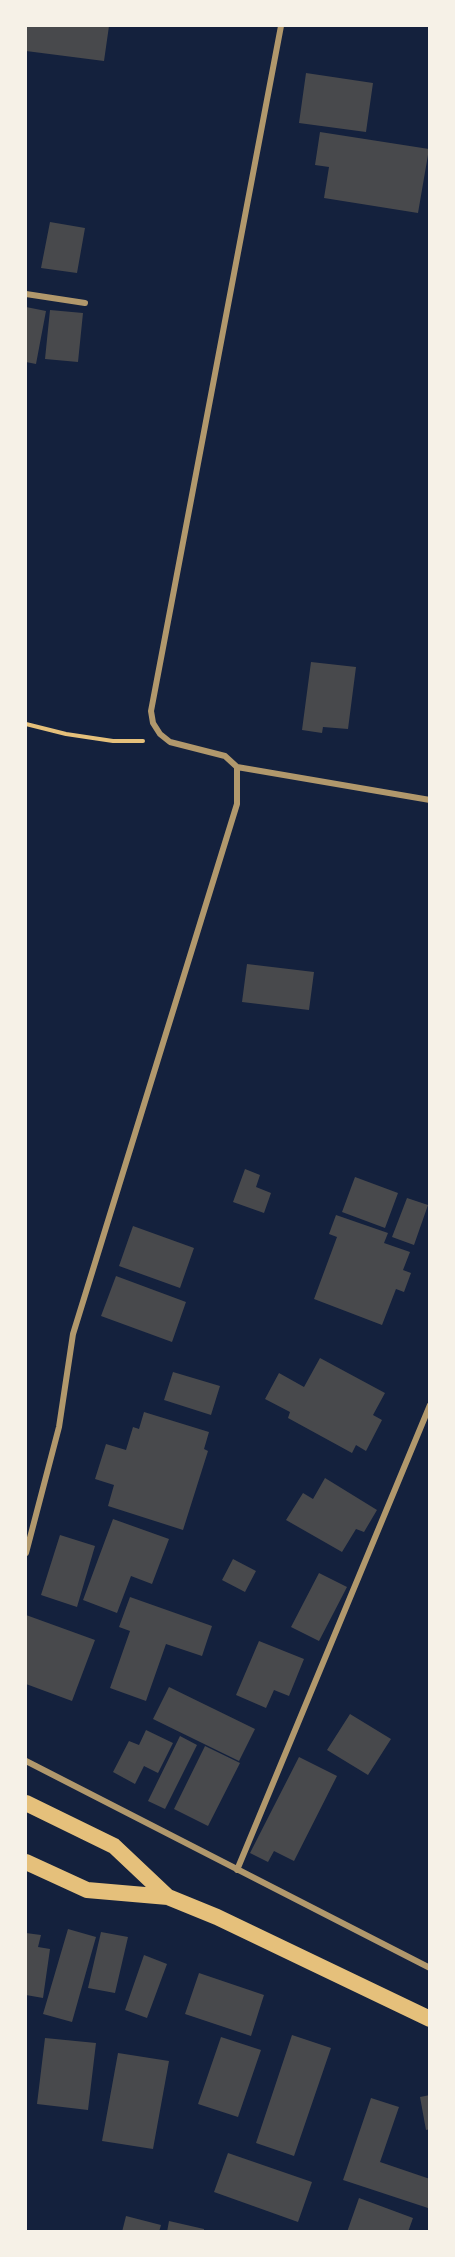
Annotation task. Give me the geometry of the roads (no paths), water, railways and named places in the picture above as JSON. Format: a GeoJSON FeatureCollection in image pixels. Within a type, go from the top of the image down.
{"type":"FeatureCollection","features":[{"type":"Feature","properties":{"kind":"highway"},"geometry":{"type":"LineString","coordinates":[[26,1803],[114,1846],[168,1897]]}},
{"type":"Feature","properties":{"kind":"highway"},"geometry":{"type":"LineString","coordinates":[[26,1862],[87,1890],[168,1897],[228,1922],[429,2019]]}},
{"type":"Feature","properties":{"kind":"street"},"geometry":{"type":"LineString","coordinates":[[281,26],[151,711],[153,723],[160,735],[170,742],[225,756],[237,767],[429,800]]}},
{"type":"Feature","properties":{"kind":"street"},"geometry":{"type":"LineString","coordinates":[[26,294],[85,303]]}},
{"type":"Feature","properties":{"kind":"street"},"geometry":{"type":"LineString","coordinates":[[26,1553],[59,1427],[74,1334],[237,804],[237,767]]}},
{"type":"Feature","properties":{"kind":"street"},"geometry":{"type":"LineString","coordinates":[[237,1870],[429,1405]]}},
{"type":"Feature","properties":{"kind":"street"},"geometry":{"type":"LineString","coordinates":[[26,1761],[429,1968]]}}]}
